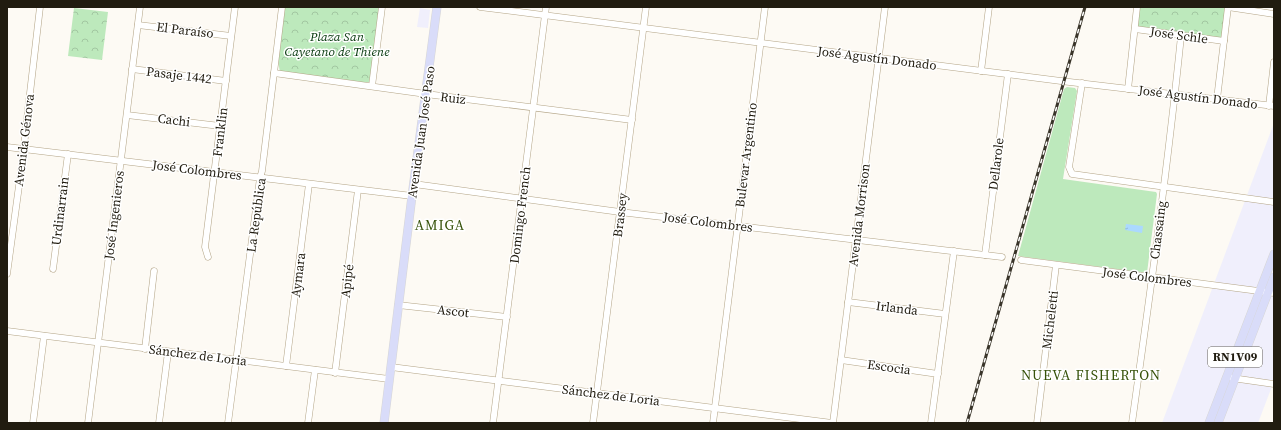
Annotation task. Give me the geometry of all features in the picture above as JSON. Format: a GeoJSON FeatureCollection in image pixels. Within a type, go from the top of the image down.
{"type":"FeatureCollection","features":[{"type":"Feature","properties":{"kind":"main road","name":"Avenida Juan José Paso"},"geometry":{"type":"LineString","coordinates":[[384,423],[437,7]]}},
{"type":"Feature","properties":{"kind":"main road","name":"RN1V09"},"geometry":{"type":"LineString","coordinates":[[1267,292],[1274,254]]}},
{"type":"Feature","properties":{"kind":"main road","name":"RN1V09"},"geometry":{"type":"LineString","coordinates":[[1209,423],[1231,378],[1274,277]]}},
{"type":"Feature","properties":{"kind":"main road","name":"RN1V09"},"geometry":{"type":"LineString","coordinates":[[1218,423],[1231,378]]}},
{"type":"Feature","properties":{"kind":"street","name":"Avenida Génova"},"geometry":{"type":"LineString","coordinates":[[7,274],[24,149],[40,7]]}},
{"type":"Feature","properties":{"kind":"street","name":"José Ingenieros"},"geometry":{"type":"LineString","coordinates":[[88,423],[140,7]]}},
{"type":"Feature","properties":{"kind":"street","name":"Franklin"},"geometry":{"type":"LineString","coordinates":[[208,257],[206,248],[235,7]]}},
{"type":"Feature","properties":{"kind":"street","name":"La República"},"geometry":{"type":"LineString","coordinates":[[228,423],[262,171],[282,7]]}},
{"type":"Feature","properties":{"kind":"street"},"geometry":{"type":"LineString","coordinates":[[372,86],[382,7]]}},
{"type":"Feature","properties":{"kind":"street","name":"José Agustín Donado"},"geometry":{"type":"LineString","coordinates":[[480,7],[981,71],[1272,106]]}},
{"type":"Feature","properties":{"kind":"street","name":"Domingo French"},"geometry":{"type":"LineString","coordinates":[[493,423],[546,7]]}},
{"type":"Feature","properties":{"kind":"street","name":"Brassey"},"geometry":{"type":"LineString","coordinates":[[593,423],[646,7]]}},
{"type":"Feature","properties":{"kind":"street","name":"Bulevar Argentino"},"geometry":{"type":"LineString","coordinates":[[712,423],[765,7]]}},
{"type":"Feature","properties":{"kind":"street","name":"Avenida Morrison"},"geometry":{"type":"LineString","coordinates":[[832,423],[885,7]]}},
{"type":"Feature","properties":{"kind":"street"},"geometry":{"type":"LineString","coordinates":[[981,71],[989,7]]}},
{"type":"Feature","properties":{"kind":"street"},"geometry":{"type":"LineString","coordinates":[[1128,89],[1137,7]]}},
{"type":"Feature","properties":{"kind":"street"},"geometry":{"type":"LineString","coordinates":[[1217,99],[1228,7],[1274,14]]}},
{"type":"Feature","properties":{"kind":"street","name":"El Paraíso"},"geometry":{"type":"LineString","coordinates":[[138,25],[231,36]]}},
{"type":"Feature","properties":{"kind":"street","name":"José Schle"},"geometry":{"type":"LineString","coordinates":[[1135,29],[1224,41]]}},
{"type":"Feature","properties":{"kind":"street","name":"Chassaing"},"geometry":{"type":"LineString","coordinates":[[1132,423],[1152,278],[1181,36]]}},
{"type":"Feature","properties":{"kind":"street"},"geometry":{"type":"LineString","coordinates":[[1272,106],[1274,62]]}},
{"type":"Feature","properties":{"kind":"street","name":"Pasaje 1442"},"geometry":{"type":"LineString","coordinates":[[132,70],[226,81]]}},
{"type":"Feature","properties":{"kind":"street","name":"Ruiz"},"geometry":{"type":"LineString","coordinates":[[274,73],[632,120]]}},
{"type":"Feature","properties":{"kind":"street","name":"Dellarole"},"geometry":{"type":"LineString","coordinates":[[985,255],[1008,74]]}},
{"type":"Feature","properties":{"kind":"street"},"geometry":{"type":"LineString","coordinates":[[1082,83],[1069,167],[1072,174],[1274,202]]}},
{"type":"Feature","properties":{"kind":"street","name":"Cachi"},"geometry":{"type":"LineString","coordinates":[[127,115],[220,126]]}},
{"type":"Feature","properties":{"kind":"street","name":"José Colombres"},"geometry":{"type":"LineString","coordinates":[[7,147],[412,196]]}},
{"type":"Feature","properties":{"kind":"street","name":"Urdinarrain"},"geometry":{"type":"LineString","coordinates":[[53,269],[68,154]]}},
{"type":"Feature","properties":{"kind":"street","name":"Aymara"},"geometry":{"type":"LineString","coordinates":[[286,366],[310,184]]}},
{"type":"Feature","properties":{"kind":"street","name":"José Colombres"},"geometry":{"type":"LineString","coordinates":[[414,184],[620,212],[1002,257]]}},
{"type":"Feature","properties":{"kind":"street","name":"Apipé"},"geometry":{"type":"LineString","coordinates":[[335,373],[358,190]]}},
{"type":"Feature","properties":{"kind":"street"},"geometry":{"type":"LineString","coordinates":[[931,423],[954,251]]}},
{"type":"Feature","properties":{"kind":"street","name":"José Colombres"},"geometry":{"type":"LineString","coordinates":[[1021,260],[1056,266],[1267,292]]}},
{"type":"Feature","properties":{"kind":"street","name":"Micheletti"},"geometry":{"type":"LineString","coordinates":[[1037,423],[1056,266]]}},
{"type":"Feature","properties":{"kind":"street"},"geometry":{"type":"LineString","coordinates":[[145,349],[154,271]]}},
{"type":"Feature","properties":{"kind":"street","name":"Irlanda"},"geometry":{"type":"LineString","coordinates":[[848,302],[945,314]]}},
{"type":"Feature","properties":{"kind":"street","name":"Ascot"},"geometry":{"type":"LineString","coordinates":[[398,305],[507,317]]}},
{"type":"Feature","properties":{"kind":"street","name":"Sánchez de Loria"},"geometry":{"type":"LineString","coordinates":[[7,331],[389,379]]}},
{"type":"Feature","properties":{"kind":"street"},"geometry":{"type":"LineString","coordinates":[[33,423],[44,336]]}},
{"type":"Feature","properties":{"kind":"street"},"geometry":{"type":"LineString","coordinates":[[159,423],[168,352]]}},
{"type":"Feature","properties":{"kind":"street","name":"Escocia"},"geometry":{"type":"LineString","coordinates":[[841,360],[938,374]]}},
{"type":"Feature","properties":{"kind":"street","name":"Sánchez de Loria"},"geometry":{"type":"LineString","coordinates":[[391,367],[832,423]]}},
{"type":"Feature","properties":{"kind":"street"},"geometry":{"type":"LineString","coordinates":[[308,423],[315,370]]}},
{"type":"Feature","properties":{"kind":"street"},"geometry":{"type":"LineString","coordinates":[[1231,378],[1274,384]]}},
{"type":"Feature","properties":{"kind":"shaded area"},"geometry":{"type":"Polygon","coordinates":[[[420,8],[430,10],[428,28],[417,27],[420,8]]]}},
{"type":"Feature","properties":{"kind":"shaded area","name":"NUEVA FISHERTON"},"geometry":{"type":"Polygon","coordinates":[[[1274,123],[1274,381],[1258,423],[1162,423],[1274,123]]]}},
{"type":"Feature","properties":{"kind":"green space","name":"Plaza San Cayetano de Thiene"},"geometry":{"type":"Polygon","coordinates":[[[284,7],[380,7],[372,77],[369,82],[363,83],[280,72],[277,56],[284,7]]]}},
{"type":"Feature","properties":{"kind":"green space"},"geometry":{"type":"Polygon","coordinates":[[[1137,7],[1228,7],[1224,41],[1135,29],[1137,7]]]}},
{"type":"Feature","properties":{"kind":"green space"},"geometry":{"type":"Polygon","coordinates":[[[74,8],[108,12],[102,60],[68,56],[74,8]]]}},
{"type":"Feature","properties":{"kind":"green space"},"geometry":{"type":"Polygon","coordinates":[[[1067,87],[1075,88],[1077,91],[1063,179],[1156,192],[1157,194],[1147,273],[1018,256],[1064,89],[1067,87]]]}},
{"type":"Feature","properties":{"kind":"water"},"geometry":{"type":"Polygon","coordinates":[[[1126,224],[1143,226],[1142,233],[1125,230],[1126,224]]]}},
{"type":"Feature","properties":{"kind":"railway"},"geometry":{"type":"LineString","coordinates":[[967,423],[1085,7]]}},
{"type":"Feature","properties":{"kind":"district","name":"AMIGA"},"geometry":{"type":"Point","coordinates":[440,225]}},
{"type":"Feature","properties":{"kind":"district","name":"NUEVA FISHERTON"},"geometry":{"type":"Point","coordinates":[1091,375]}}]}
